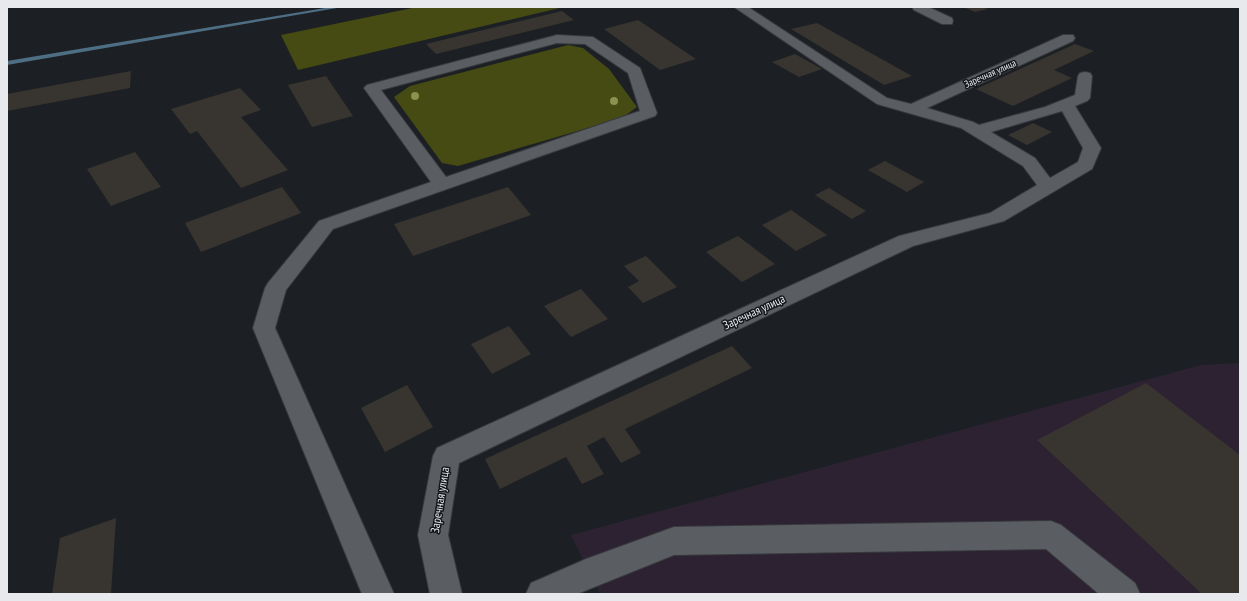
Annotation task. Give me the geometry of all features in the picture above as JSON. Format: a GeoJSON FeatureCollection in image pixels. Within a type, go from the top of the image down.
{"type":"FeatureCollection","features":[{"type":"Feature","properties":{"kind":"street"},"geometry":{"type":"LineString","coordinates":[[740,7],[882,101],[967,125],[977,130],[1029,162],[1047,187],[1086,165],[1092,148],[1066,104]]}},
{"type":"Feature","properties":{"kind":"street"},"geometry":{"type":"LineString","coordinates":[[918,7],[947,21]]}},
{"type":"Feature","properties":{"kind":"street","name":"Заречная улица"},"geometry":{"type":"LineString","coordinates":[[912,109],[1068,38]]}},
{"type":"Feature","properties":{"kind":"street"},"geometry":{"type":"LineString","coordinates":[[378,594],[264,328],[276,288],[326,225],[442,185],[649,113],[635,70],[588,40],[557,39],[372,88],[442,185]]}},
{"type":"Feature","properties":{"kind":"street"},"geometry":{"type":"LineString","coordinates":[[977,130],[1050,110],[1082,98],[1085,76]]}},
{"type":"Feature","properties":{"kind":"street","name":"Заречная улица"},"geometry":{"type":"LineString","coordinates":[[446,594],[433,535],[447,456],[906,241],[997,217],[1047,187]]}},
{"type":"Feature","properties":{"kind":"street"},"geometry":{"type":"LineString","coordinates":[[542,594],[586,574],[674,541],[1051,535],[1124,594]]}},
{"type":"Feature","properties":{"kind":"shaded area"},"geometry":{"type":"Polygon","coordinates":[[[1240,363],[1240,594],[600,594],[571,535],[1201,365],[1240,363]]]}},
{"type":"Feature","properties":{"kind":"green space"},"geometry":{"type":"Polygon","coordinates":[[[417,7],[564,7],[298,70],[281,35],[417,7]]]}},
{"type":"Feature","properties":{"kind":"green space"},"geometry":{"type":"Polygon","coordinates":[[[568,45],[583,48],[609,69],[637,107],[622,118],[458,166],[442,163],[394,97],[410,86],[568,45]]]}},
{"type":"Feature","properties":{"kind":"building"},"geometry":{"type":"Polygon","coordinates":[[[963,7],[981,7],[988,9],[975,12],[963,7]]]}},
{"type":"Feature","properties":{"kind":"building"},"geometry":{"type":"Polygon","coordinates":[[[562,11],[574,20],[436,54],[426,44],[562,11]]]}},
{"type":"Feature","properties":{"kind":"building"},"geometry":{"type":"Polygon","coordinates":[[[638,20],[696,59],[660,70],[604,29],[638,20]]]}},
{"type":"Feature","properties":{"kind":"building"},"geometry":{"type":"Polygon","coordinates":[[[817,23],[912,76],[884,85],[791,29],[817,23]]]}},
{"type":"Feature","properties":{"kind":"building"},"geometry":{"type":"Polygon","coordinates":[[[1075,44],[1094,51],[1054,70],[1072,78],[1013,106],[976,89],[1075,44]]]}},
{"type":"Feature","properties":{"kind":"building"},"geometry":{"type":"Polygon","coordinates":[[[795,54],[822,69],[799,77],[772,62],[795,54]]]}},
{"type":"Feature","properties":{"kind":"building"},"geometry":{"type":"Polygon","coordinates":[[[131,71],[130,88],[7,111],[7,94],[131,71]]]}},
{"type":"Feature","properties":{"kind":"building"},"geometry":{"type":"Polygon","coordinates":[[[326,76],[353,116],[312,127],[288,85],[326,76]]]}},
{"type":"Feature","properties":{"kind":"building"},"geometry":{"type":"Polygon","coordinates":[[[240,88],[261,110],[241,117],[288,170],[241,188],[197,131],[190,134],[171,109],[240,88]]]}},
{"type":"Feature","properties":{"kind":"building"},"geometry":{"type":"Polygon","coordinates":[[[1033,123],[1052,132],[1027,145],[1008,135],[1033,123]]]}},
{"type":"Feature","properties":{"kind":"building"},"geometry":{"type":"Polygon","coordinates":[[[135,152],[161,187],[111,206],[87,169],[135,152]]]}},
{"type":"Feature","properties":{"kind":"building"},"geometry":{"type":"Polygon","coordinates":[[[885,161],[924,182],[907,192],[868,170],[885,161]]]}},
{"type":"Feature","properties":{"kind":"building"},"geometry":{"type":"Polygon","coordinates":[[[282,187],[301,213],[201,252],[185,223],[282,187]]]}},
{"type":"Feature","properties":{"kind":"building"},"geometry":{"type":"Polygon","coordinates":[[[508,187],[531,215],[413,256],[394,224],[508,187]]]}},
{"type":"Feature","properties":{"kind":"building"},"geometry":{"type":"Polygon","coordinates":[[[829,188],[866,211],[852,219],[815,195],[829,188]]]}},
{"type":"Feature","properties":{"kind":"building"},"geometry":{"type":"Polygon","coordinates":[[[791,210],[827,235],[796,251],[762,225],[791,210]]]}},
{"type":"Feature","properties":{"kind":"building"},"geometry":{"type":"Polygon","coordinates":[[[738,236],[775,264],[742,282],[706,252],[738,236]]]}},
{"type":"Feature","properties":{"kind":"building"},"geometry":{"type":"Polygon","coordinates":[[[646,256],[677,287],[643,303],[628,287],[639,281],[624,266],[646,256]]]}},
{"type":"Feature","properties":{"kind":"building"},"geometry":{"type":"Polygon","coordinates":[[[581,289],[608,319],[571,337],[544,306],[581,289]]]}},
{"type":"Feature","properties":{"kind":"building"},"geometry":{"type":"Polygon","coordinates":[[[509,326],[531,354],[492,374],[471,344],[509,326]]]}},
{"type":"Feature","properties":{"kind":"building"},"geometry":{"type":"Polygon","coordinates":[[[732,346],[752,368],[625,429],[641,453],[621,463],[604,437],[587,446],[604,474],[582,484],[566,457],[500,489],[485,459],[732,346]]]}},
{"type":"Feature","properties":{"kind":"building"},"geometry":{"type":"Polygon","coordinates":[[[1146,383],[1240,455],[1240,594],[1202,594],[1037,440],[1146,383]]]}},
{"type":"Feature","properties":{"kind":"building"},"geometry":{"type":"Polygon","coordinates":[[[407,385],[433,427],[385,452],[361,408],[407,385]]]}},
{"type":"Feature","properties":{"kind":"building"},"geometry":{"type":"Polygon","coordinates":[[[116,518],[111,594],[52,594],[60,538],[116,518]]]}},
{"type":"Feature","properties":{"kind":"waterway"},"geometry":{"type":"LineString","coordinates":[[7,63],[340,7]]}}]}
